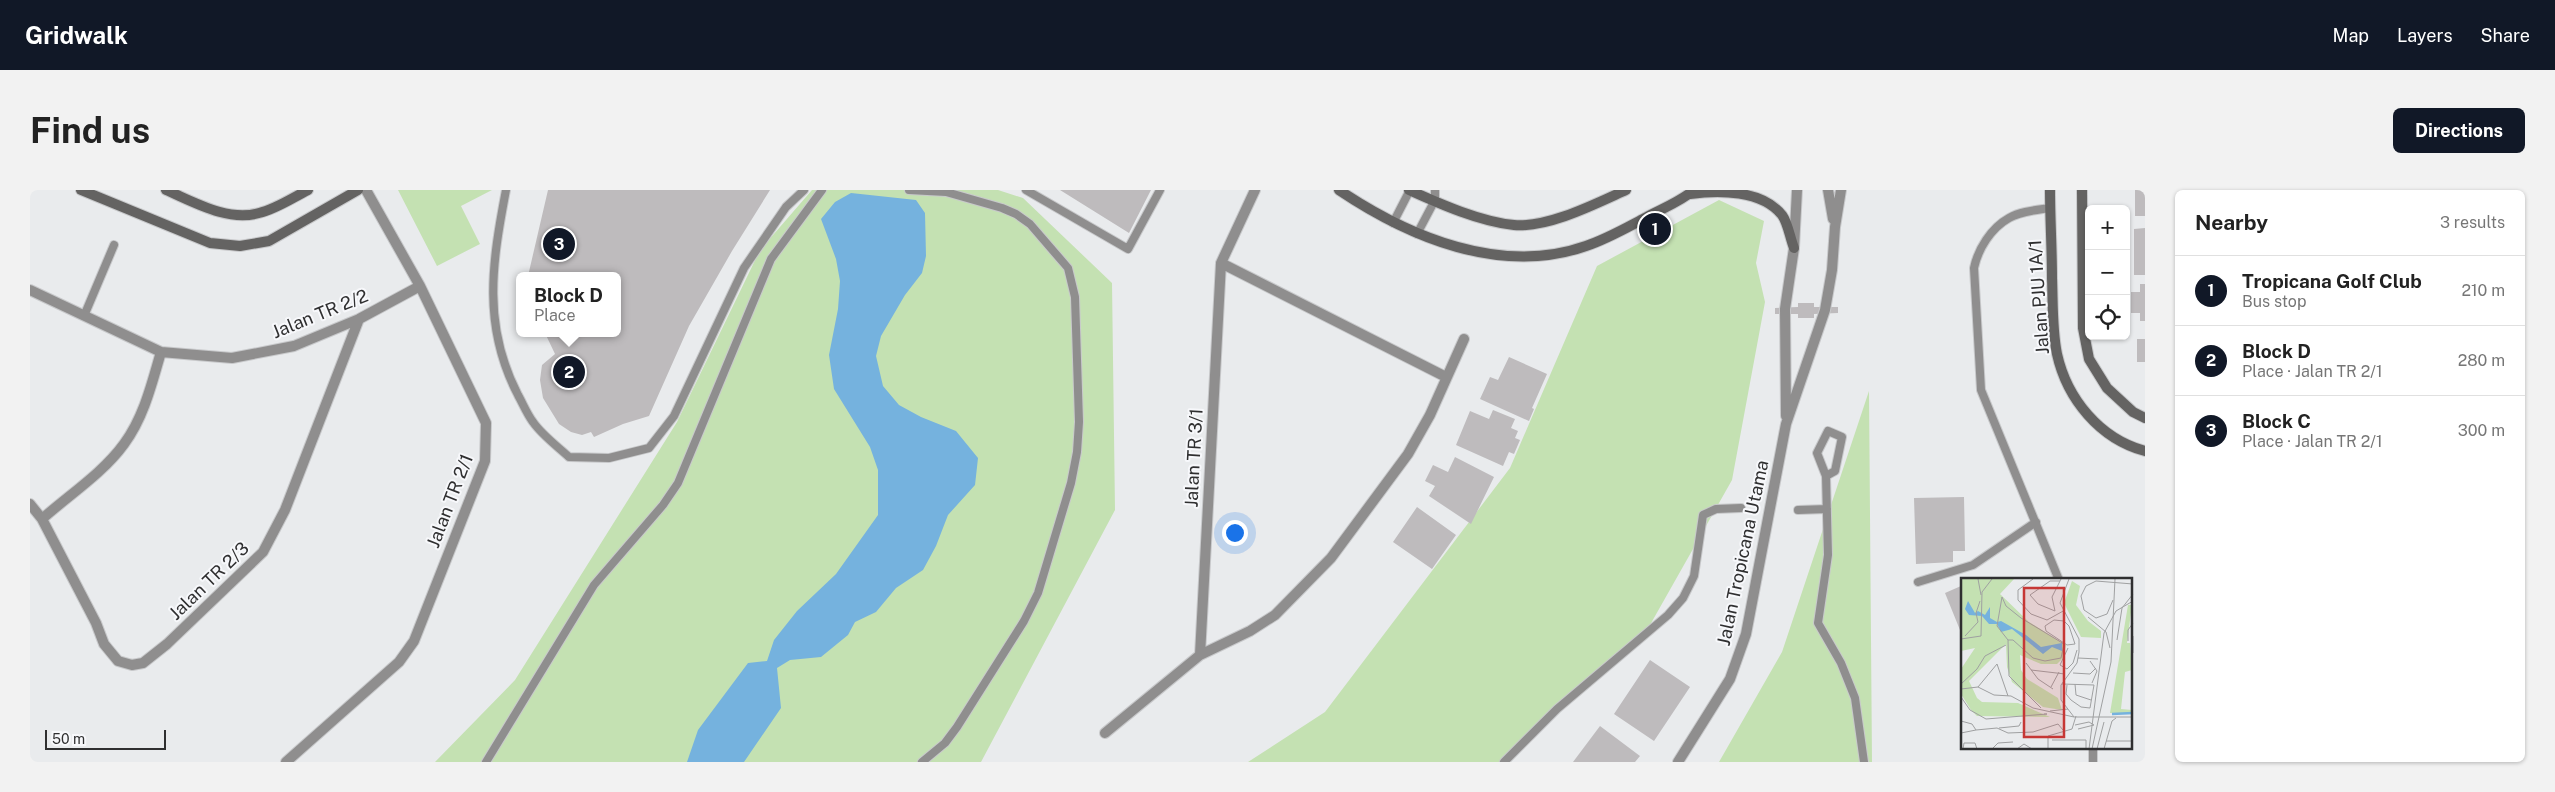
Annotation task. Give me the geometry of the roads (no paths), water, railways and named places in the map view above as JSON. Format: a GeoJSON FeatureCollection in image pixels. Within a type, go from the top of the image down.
{"type":"FeatureCollection","features":[{"type":"Feature","properties":{"kind":"main road"},"geometry":{"type":"LineString","coordinates":[[81,190],[210,244],[240,246],[269,241],[358,190]]}},
{"type":"Feature","properties":{"kind":"main road"},"geometry":{"type":"LineString","coordinates":[[166,190],[210,208],[238,216],[258,214],[308,190]]}},
{"type":"Feature","properties":{"kind":"main road"},"geometry":{"type":"LineString","coordinates":[[1339,190],[1393,223],[1417,234],[1483,253],[1522,258],[1551,255],[1586,246],[1623,230],[1692,192],[1745,193],[1770,204],[1783,215],[1794,248]]}},
{"type":"Feature","properties":{"kind":"main road"},"geometry":{"type":"LineString","coordinates":[[1410,190],[1435,195],[1488,220],[1516,225],[1543,221],[1582,210],[1626,190]]}},
{"type":"Feature","properties":{"kind":"main road","name":"Jalan PJU 1A/1"},"geometry":{"type":"LineString","coordinates":[[2050,190],[2056,352],[2063,376],[2079,405],[2101,428],[2131,447],[2145,451]]}},
{"type":"Feature","properties":{"kind":"main road"},"geometry":{"type":"LineString","coordinates":[[2082,190],[2083,328],[2089,358],[2107,388],[2132,412],[2145,418]]}},
{"type":"Feature","properties":{"kind":"street","name":"Jalan TR 2/1"},"geometry":{"type":"LineString","coordinates":[[286,762],[398,662],[414,641],[485,461],[486,423],[420,286],[366,190]]}},
{"type":"Feature","properties":{"kind":"street","name":"Jalan TR 3/1"},"geometry":{"type":"LineString","coordinates":[[1200,655],[1222,263],[1255,190]]}},
{"type":"Feature","properties":{"kind":"street","name":"Jalan Tropicana Utama"},"geometry":{"type":"LineString","coordinates":[[1786,424],[1785,309],[1794,248],[1797,190]]}},
{"type":"Feature","properties":{"kind":"street","name":"Jalan Tropicana Utama"},"geometry":{"type":"LineString","coordinates":[[1828,190],[1835,227]]}},
{"type":"Feature","properties":{"kind":"street","name":"Jalan Tropicana Utama"},"geometry":{"type":"LineString","coordinates":[[1678,762],[1730,679],[1746,634],[1786,424],[1825,310],[1832,270],[1835,227],[1841,190]]}},
{"type":"Feature","properties":{"kind":"street"},"geometry":{"type":"LineString","coordinates":[[1222,263],[1446,377]]}},
{"type":"Feature","properties":{"kind":"street","name":"Jalan TR 2/2"},"geometry":{"type":"LineString","coordinates":[[30,290],[162,352],[232,358],[284,348],[360,319],[420,286]]}},
{"type":"Feature","properties":{"kind":"street","name":"Jalan TR 2/3"},"geometry":{"type":"LineString","coordinates":[[30,504],[42,519],[96,623],[104,644],[118,661],[143,664],[263,552],[285,510],[360,319]]}},
{"type":"Feature","properties":{"kind":"street"},"geometry":{"type":"LineString","coordinates":[[1105,733],[1200,655],[1250,632],[1275,615],[1331,558],[1408,454],[1430,415],[1464,339]]}},
{"type":"Feature","properties":{"kind":"street"},"geometry":{"type":"LineString","coordinates":[[42,519],[108,461],[124,444],[137,423],[162,352]]}},
{"type":"Feature","properties":{"kind":"lane"},"geometry":{"type":"LineString","coordinates":[[506,190],[495,249],[493,286],[494,331],[509,378],[533,422],[568,457],[609,458],[648,448],[674,416],[744,268],[786,208],[804,190]]}},
{"type":"Feature","properties":{"kind":"lane"},"geometry":{"type":"LineString","coordinates":[[486,762],[594,585],[657,512],[678,483],[771,260],[822,190]]}},
{"type":"Feature","properties":{"kind":"lane"},"geometry":{"type":"LineString","coordinates":[[909,190],[946,192],[1002,208],[1016,214],[1030,224],[1068,268],[1075,297],[1079,422],[1077,452],[1071,483],[1038,593],[1024,621],[957,726],[945,743],[922,762]]}},
{"type":"Feature","properties":{"kind":"lane"},"geometry":{"type":"LineString","coordinates":[[1026,190],[1128,249],[1160,190]]}},
{"type":"Feature","properties":{"kind":"lane"},"geometry":{"type":"LineString","coordinates":[[1393,223],[1410,190]]}},
{"type":"Feature","properties":{"kind":"lane"},"geometry":{"type":"LineString","coordinates":[[1417,234],[1435,195]]}},
{"type":"Feature","properties":{"kind":"lane"},"geometry":{"type":"LineString","coordinates":[[2050,208],[2008,218],[1984,242],[1976,255],[1974,268],[1981,390],[2058,578]]}},
{"type":"Feature","properties":{"kind":"lane"},"geometry":{"type":"LineString","coordinates":[[84,316],[114,245]]}},
{"type":"Feature","properties":{"kind":"lane"},"geometry":{"type":"LineString","coordinates":[[1826,476],[1835,471],[1842,437],[1828,431],[1817,452],[1826,476],[1828,555],[1818,622],[1841,663],[1855,698],[1864,762]]}},
{"type":"Feature","properties":{"kind":"lane"},"geometry":{"type":"LineString","coordinates":[[1504,762],[1557,709],[1668,615],[1683,598],[1694,576],[1700,522],[1703,515],[1716,509],[1741,508]]}},
{"type":"Feature","properties":{"kind":"lane"},"geometry":{"type":"LineString","coordinates":[[1798,510],[1827,509]]}},
{"type":"Feature","properties":{"kind":"lane"},"geometry":{"type":"LineString","coordinates":[[1918,582],[1973,565],[2036,522]]}},
{"type":"Feature","properties":{"kind":"water"},"geometry":{"type":"Polygon","coordinates":[[[851,193],[916,200],[925,213],[926,256],[922,273],[905,295],[881,336],[876,356],[883,386],[899,405],[921,417],[956,431],[978,458],[975,485],[948,515],[936,546],[923,570],[896,588],[876,612],[855,622],[848,635],[821,657],[790,660],[777,668],[781,708],[744,762],[687,762],[698,730],[748,663],[767,661],[774,640],[797,611],[836,574],[878,515],[878,470],[870,447],[834,389],[829,355],[838,309],[840,281],[836,259],[821,219],[835,202],[851,193]]]}},
{"type":"Feature","properties":{"kind":"place","name":"Tropicana Golf Club"},"geometry":{"type":"Point","coordinates":[1655,229]}},
{"type":"Feature","properties":{"kind":"place","name":"Block C"},"geometry":{"type":"Point","coordinates":[559,244]}},
{"type":"Feature","properties":{"kind":"place","name":"Block D"},"geometry":{"type":"Point","coordinates":[569,372]}}]}
